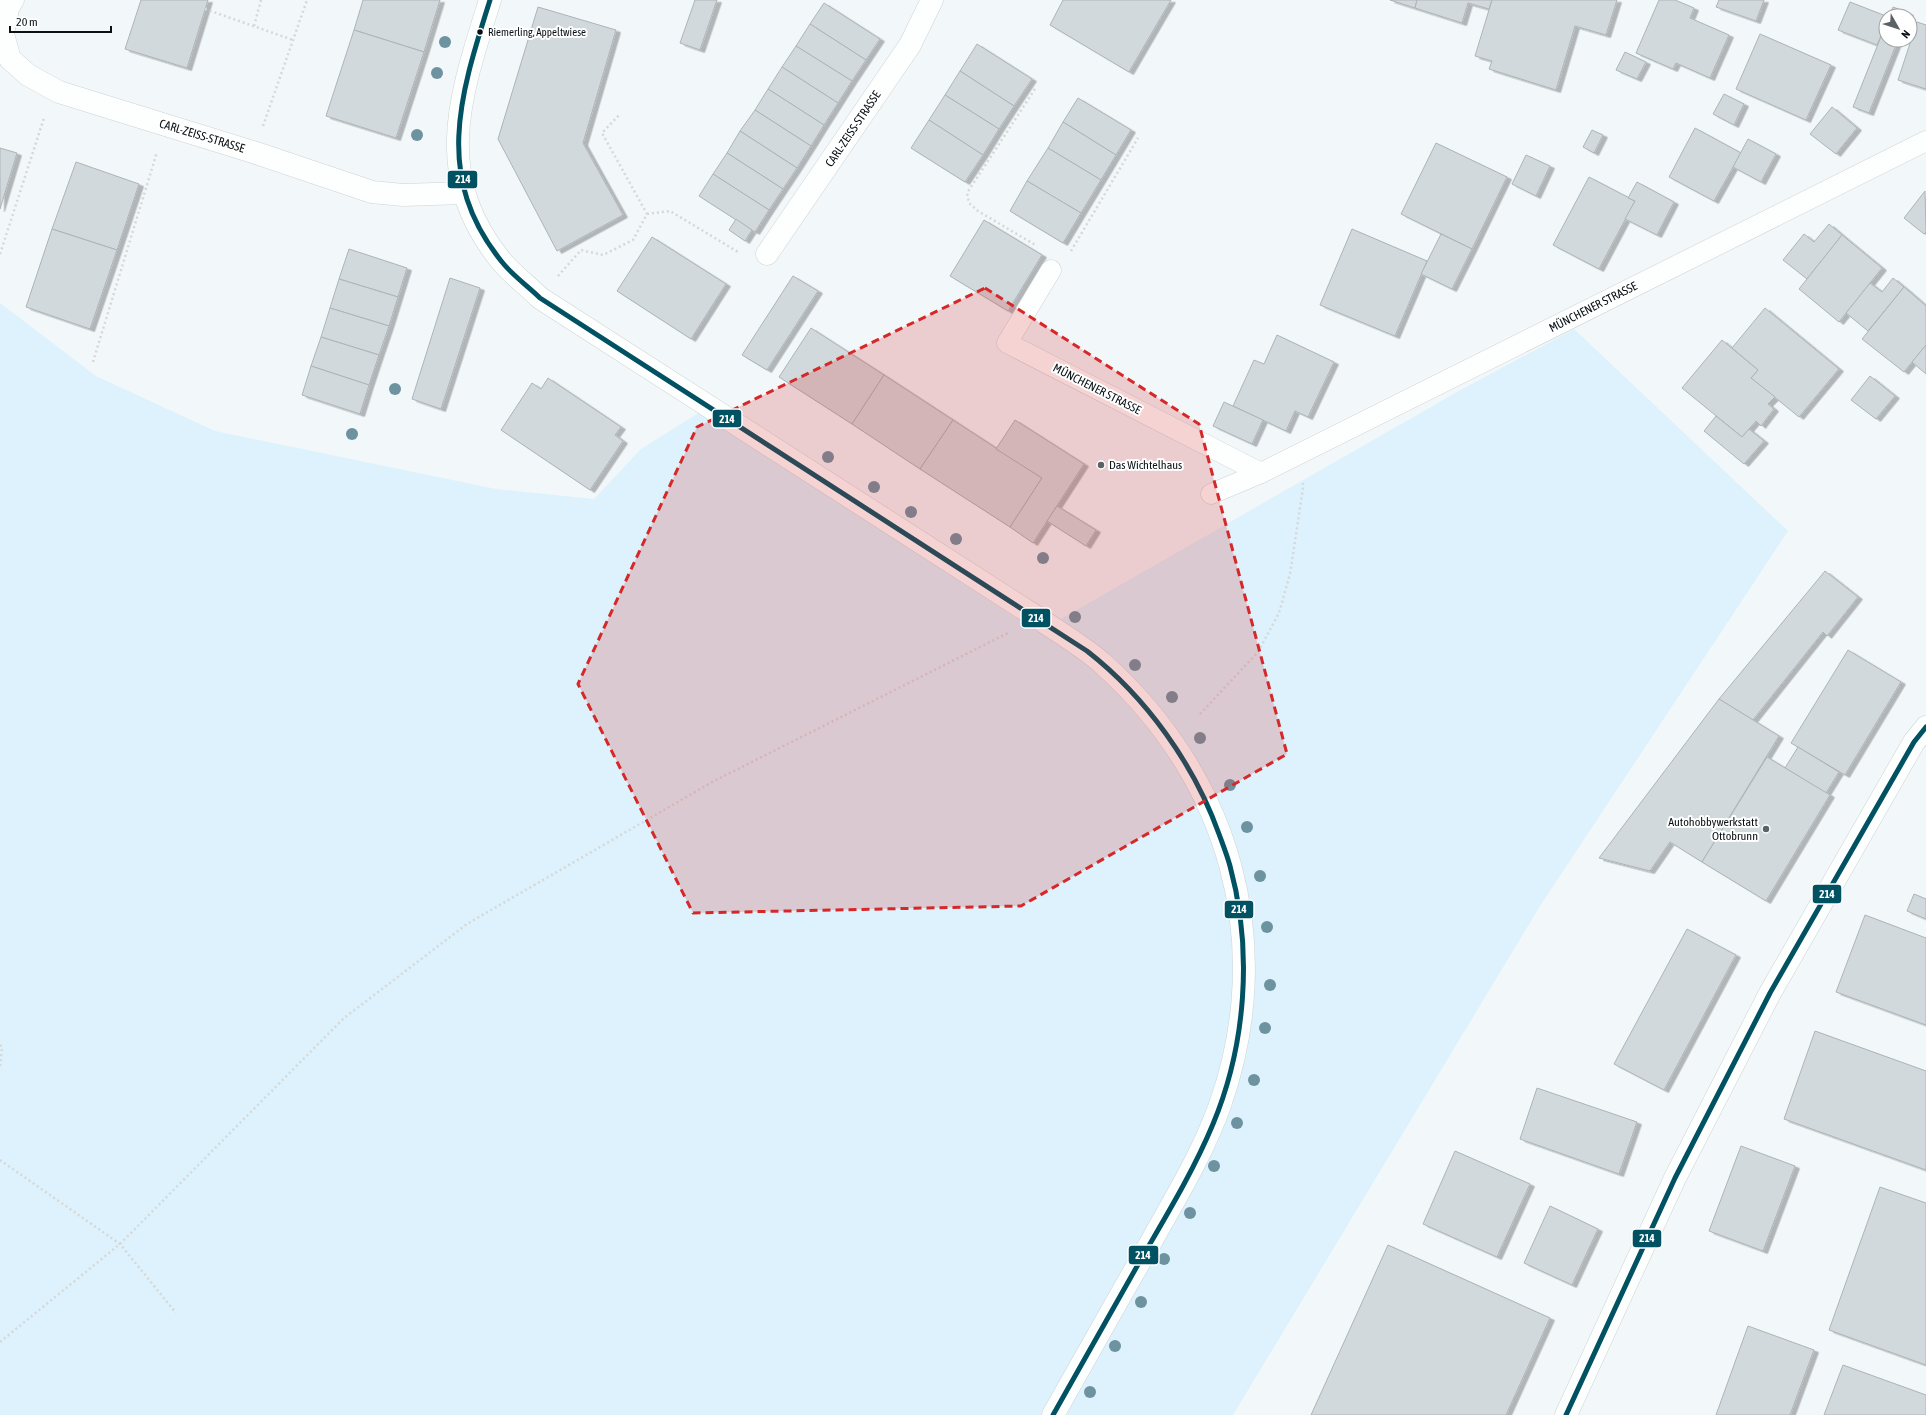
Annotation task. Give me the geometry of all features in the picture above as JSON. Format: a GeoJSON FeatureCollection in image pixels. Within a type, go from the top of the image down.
{"type":"FeatureCollection","features":[{"type":"Feature","properties":{"kind":"street","name":"CARL-ZEISS-STRASSE"},"geometry":{"type":"LineString","coordinates":[[13,0],[8,8],[3,34],[10,59],[28,75],[54,89],[253,152],[372,192],[403,195],[463,192]]}},
{"type":"Feature","properties":{"kind":"street"},"geometry":{"type":"LineString","coordinates":[[490,0],[470,65],[460,111],[457,160],[463,192],[483,234],[502,263],[540,298],[1035,616],[1101,662],[1136,696],[1161,725],[1184,760],[1212,813],[1229,857],[1238,899],[1244,950],[1243,1005],[1235,1056],[1219,1106],[1195,1163],[1053,1415]]}},
{"type":"Feature","properties":{"kind":"street","name":"CARL-ZEISS-STRASSE"},"geometry":{"type":"LineString","coordinates":[[767,254],[910,45],[932,0]]}},
{"type":"Feature","properties":{"kind":"street"},"geometry":{"type":"LineString","coordinates":[[1566,1415],[1675,1178],[1770,993],[1914,742],[1926,727]]}},
{"type":"Feature","properties":{"kind":"lane","name":"MÜNCHENER STRASSE"},"geometry":{"type":"LineString","coordinates":[[1211,494],[1261,473],[1926,142]]}},
{"type":"Feature","properties":{"kind":"lane","name":"MÜNCHENER STRASSE"},"geometry":{"type":"LineString","coordinates":[[1051,270],[1008,343],[1261,473]]}},
{"type":"Feature","properties":{"kind":"path"},"geometry":{"type":"LineString","coordinates":[[254,26],[262,0]]}},
{"type":"Feature","properties":{"kind":"path"},"geometry":{"type":"LineString","coordinates":[[253,152],[307,0]]}},
{"type":"Feature","properties":{"kind":"path"},"geometry":{"type":"LineString","coordinates":[[205,9],[293,40]]}},
{"type":"Feature","properties":{"kind":"path"},"geometry":{"type":"LineString","coordinates":[[0,254],[54,89]]}},
{"type":"Feature","properties":{"kind":"path"},"geometry":{"type":"LineString","coordinates":[[1035,89],[967,193],[969,204],[1050,254],[1051,270],[1062,265],[1138,138]]}},
{"type":"Feature","properties":{"kind":"path"},"geometry":{"type":"LineString","coordinates":[[620,114],[602,133],[647,214]]}},
{"type":"Feature","properties":{"kind":"path"},"geometry":{"type":"LineString","coordinates":[[93,362],[165,125]]}},
{"type":"Feature","properties":{"kind":"path"},"geometry":{"type":"LineString","coordinates":[[647,214],[670,211],[743,255],[767,254]]}},
{"type":"Feature","properties":{"kind":"path"},"geometry":{"type":"LineString","coordinates":[[540,298],[581,250],[603,255],[632,240],[647,214]]}},
{"type":"Feature","properties":{"kind":"path"},"geometry":{"type":"LineString","coordinates":[[1200,714],[1258,652],[1279,613],[1290,574],[1303,488],[1298,454]]}},
{"type":"Feature","properties":{"kind":"path"},"geometry":{"type":"LineString","coordinates":[[0,1342],[120,1244],[344,1018],[467,924],[714,781],[998,640],[1035,616]]}},
{"type":"Feature","properties":{"kind":"path"},"geometry":{"type":"LineString","coordinates":[[0,1045],[2,1047],[0,1066]]}},
{"type":"Feature","properties":{"kind":"path"},"geometry":{"type":"LineString","coordinates":[[0,1160],[120,1244],[176,1314]]}},
{"type":"Feature","properties":{"kind":"highlighted area"},"geometry":{"type":"Polygon","coordinates":[[[985,288],[1199,424],[1287,754],[1021,906],[693,913],[578,684],[697,427],[985,288]]]}},
{"type":"Feature","properties":{"kind":"shaded area"},"geometry":{"type":"Polygon","coordinates":[[[0,303],[96,376],[215,431],[496,489],[594,499],[641,449],[700,412],[1038,632],[1457,392],[1574,329],[1788,531],[1540,906],[1233,1415],[0,1415],[0,303]]]}},
{"type":"Feature","properties":{"kind":"building"},"geometry":{"type":"Polygon","coordinates":[[[141,0],[208,0],[187,68],[125,49],[141,0]]]}},
{"type":"Feature","properties":{"kind":"building"},"geometry":{"type":"Polygon","coordinates":[[[363,0],[440,0],[424,52],[354,30],[363,0]]]}},
{"type":"Feature","properties":{"kind":"building"},"geometry":{"type":"Polygon","coordinates":[[[695,0],[717,0],[700,50],[680,43],[695,0]]]}},
{"type":"Feature","properties":{"kind":"building"},"geometry":{"type":"Polygon","coordinates":[[[1063,0],[1171,0],[1129,72],[1050,25],[1063,0]]]}},
{"type":"Feature","properties":{"kind":"building"},"geometry":{"type":"Polygon","coordinates":[[[1390,0],[1417,0],[1415,8],[1390,0]]]}},
{"type":"Feature","properties":{"kind":"building"},"geometry":{"type":"Polygon","coordinates":[[[1417,0],[1492,0],[1489,9],[1468,3],[1462,23],[1415,8],[1417,0]]]}},
{"type":"Feature","properties":{"kind":"building"},"geometry":{"type":"Polygon","coordinates":[[[1492,0],[1617,0],[1606,35],[1575,26],[1556,90],[1489,69],[1492,61],[1475,56],[1492,0]]]}},
{"type":"Feature","properties":{"kind":"building"},"geometry":{"type":"Polygon","coordinates":[[[1659,0],[1675,0],[1694,8],[1690,18],[1729,35],[1710,78],[1676,63],[1673,69],[1636,53],[1659,0]]]}},
{"type":"Feature","properties":{"kind":"building"},"geometry":{"type":"Polygon","coordinates":[[[1719,0],[1764,0],[1756,21],[1716,7],[1719,0]]]}},
{"type":"Feature","properties":{"kind":"building"},"geometry":{"type":"Polygon","coordinates":[[[1850,2],[1878,13],[1877,45],[1838,30],[1850,2]]]}},
{"type":"Feature","properties":{"kind":"building"},"geometry":{"type":"Polygon","coordinates":[[[824,3],[880,39],[866,60],[810,24],[824,3]]]}},
{"type":"Feature","properties":{"kind":"building"},"geometry":{"type":"Polygon","coordinates":[[[538,7],[616,30],[583,143],[623,215],[557,251],[498,139],[538,7]]]}},
{"type":"Feature","properties":{"kind":"building"},"geometry":{"type":"Polygon","coordinates":[[[1918,22],[1926,25],[1926,89],[1898,80],[1908,48],[1918,48],[1918,22]]]}},
{"type":"Feature","properties":{"kind":"building"},"geometry":{"type":"Polygon","coordinates":[[[810,24],[866,60],[852,81],[796,46],[810,24]]]}},
{"type":"Feature","properties":{"kind":"building"},"geometry":{"type":"Polygon","coordinates":[[[354,30],[424,52],[396,138],[326,116],[354,30]]]}},
{"type":"Feature","properties":{"kind":"building"},"geometry":{"type":"Polygon","coordinates":[[[1760,34],[1831,65],[1806,120],[1736,89],[1760,34]]]}},
{"type":"Feature","properties":{"kind":"building"},"geometry":{"type":"Polygon","coordinates":[[[977,44],[1032,79],[1014,106],[960,71],[977,44]]]}},
{"type":"Feature","properties":{"kind":"building"},"geometry":{"type":"Polygon","coordinates":[[[1878,44],[1878,48],[1895,48],[1869,113],[1853,107],[1878,44]]]}},
{"type":"Feature","properties":{"kind":"building"},"geometry":{"type":"Polygon","coordinates":[[[796,46],[852,81],[838,103],[782,67],[796,46]]]}},
{"type":"Feature","properties":{"kind":"building"},"geometry":{"type":"Polygon","coordinates":[[[1625,52],[1646,62],[1637,79],[1616,70],[1625,52]]]}},
{"type":"Feature","properties":{"kind":"building"},"geometry":{"type":"Polygon","coordinates":[[[782,67],[838,103],[824,125],[768,89],[782,67]]]}},
{"type":"Feature","properties":{"kind":"building"},"geometry":{"type":"Polygon","coordinates":[[[960,71],[1014,106],[999,129],[945,95],[960,71]]]}},
{"type":"Feature","properties":{"kind":"building"},"geometry":{"type":"Polygon","coordinates":[[[768,89],[824,125],[811,146],[755,110],[768,89]]]}},
{"type":"Feature","properties":{"kind":"building"},"geometry":{"type":"Polygon","coordinates":[[[1724,94],[1744,104],[1734,125],[1713,114],[1724,94]]]}},
{"type":"Feature","properties":{"kind":"building"},"geometry":{"type":"Polygon","coordinates":[[[945,95],[999,129],[983,155],[929,120],[945,95]]]}},
{"type":"Feature","properties":{"kind":"building"},"geometry":{"type":"Polygon","coordinates":[[[1078,98],[1131,130],[1116,155],[1063,122],[1078,98]]]}},
{"type":"Feature","properties":{"kind":"building"},"geometry":{"type":"Polygon","coordinates":[[[1832,107],[1857,128],[1836,154],[1810,134],[1832,107]]]}},
{"type":"Feature","properties":{"kind":"building"},"geometry":{"type":"Polygon","coordinates":[[[755,110],[811,146],[797,168],[740,131],[755,110]]]}},
{"type":"Feature","properties":{"kind":"building"},"geometry":{"type":"Polygon","coordinates":[[[929,120],[983,155],[965,182],[911,148],[929,120]]]}},
{"type":"Feature","properties":{"kind":"building"},"geometry":{"type":"Polygon","coordinates":[[[1063,122],[1116,155],[1101,180],[1048,148],[1063,122]]]}},
{"type":"Feature","properties":{"kind":"building"},"geometry":{"type":"Polygon","coordinates":[[[1695,128],[1741,153],[1714,201],[1669,177],[1695,128]]]}},
{"type":"Feature","properties":{"kind":"building"},"geometry":{"type":"Polygon","coordinates":[[[1592,130],[1603,135],[1594,153],[1583,147],[1592,130]]]}},
{"type":"Feature","properties":{"kind":"building"},"geometry":{"type":"Polygon","coordinates":[[[740,131],[797,168],[783,189],[727,153],[740,131]]]}},
{"type":"Feature","properties":{"kind":"building"},"geometry":{"type":"Polygon","coordinates":[[[1748,139],[1776,154],[1761,182],[1733,167],[1748,139]]]}},
{"type":"Feature","properties":{"kind":"building"},"geometry":{"type":"Polygon","coordinates":[[[1436,143],[1507,177],[1472,249],[1401,214],[1436,143]]]}},
{"type":"Feature","properties":{"kind":"building"},"geometry":{"type":"Polygon","coordinates":[[[0,148],[17,153],[0,209],[0,148]]]}},
{"type":"Feature","properties":{"kind":"building"},"geometry":{"type":"Polygon","coordinates":[[[1048,148],[1101,180],[1081,213],[1027,181],[1048,148]]]}},
{"type":"Feature","properties":{"kind":"building"},"geometry":{"type":"Polygon","coordinates":[[[727,153],[783,189],[769,210],[713,174],[727,153]]]}},
{"type":"Feature","properties":{"kind":"building"},"geometry":{"type":"Polygon","coordinates":[[[1526,155],[1550,166],[1536,196],[1512,184],[1526,155]]]}},
{"type":"Feature","properties":{"kind":"building"},"geometry":{"type":"Polygon","coordinates":[[[76,162],[139,184],[117,250],[52,229],[76,162]]]}},
{"type":"Feature","properties":{"kind":"building"},"geometry":{"type":"Polygon","coordinates":[[[713,174],[769,210],[755,232],[699,196],[713,174]]]}},
{"type":"Feature","properties":{"kind":"building"},"geometry":{"type":"Polygon","coordinates":[[[1589,177],[1635,201],[1599,269],[1553,245],[1589,177]]]}},
{"type":"Feature","properties":{"kind":"building"},"geometry":{"type":"Polygon","coordinates":[[[1027,181],[1081,213],[1063,243],[1010,211],[1027,181]]]}},
{"type":"Feature","properties":{"kind":"building"},"geometry":{"type":"Polygon","coordinates":[[[1637,182],[1674,202],[1657,235],[1625,219],[1635,201],[1628,198],[1637,182]]]}},
{"type":"Feature","properties":{"kind":"building"},"geometry":{"type":"Polygon","coordinates":[[[1925,191],[1926,232],[1924,234],[1904,218],[1925,191]]]}},
{"type":"Feature","properties":{"kind":"building"},"geometry":{"type":"Polygon","coordinates":[[[736,219],[752,230],[745,241],[729,230],[736,219]]]}},
{"type":"Feature","properties":{"kind":"building"},"geometry":{"type":"Polygon","coordinates":[[[984,220],[1042,255],[1008,311],[950,276],[984,220]]]}},
{"type":"Feature","properties":{"kind":"building"},"geometry":{"type":"Polygon","coordinates":[[[1829,224],[1842,235],[1807,279],[1783,260],[1804,234],[1814,242],[1829,224]]]}},
{"type":"Feature","properties":{"kind":"building"},"geometry":{"type":"Polygon","coordinates":[[[52,229],[117,250],[90,329],[26,307],[52,229]]]}},
{"type":"Feature","properties":{"kind":"building"},"geometry":{"type":"Polygon","coordinates":[[[1352,229],[1427,261],[1395,336],[1320,305],[1352,229]]]}},
{"type":"Feature","properties":{"kind":"building"},"geometry":{"type":"Polygon","coordinates":[[[1441,234],[1472,249],[1452,289],[1421,274],[1441,234]]]}},
{"type":"Feature","properties":{"kind":"building"},"geometry":{"type":"Polygon","coordinates":[[[1842,235],[1882,268],[1839,322],[1799,289],[1842,235]]]}},
{"type":"Feature","properties":{"kind":"building"},"geometry":{"type":"Polygon","coordinates":[[[652,237],[726,284],[691,339],[617,291],[652,237]]]}},
{"type":"Feature","properties":{"kind":"building"},"geometry":{"type":"Polygon","coordinates":[[[349,249],[407,268],[398,297],[339,279],[349,249]]]}},
{"type":"Feature","properties":{"kind":"building"},"geometry":{"type":"Polygon","coordinates":[[[793,276],[818,291],[767,370],[742,355],[793,276]]]}},
{"type":"Feature","properties":{"kind":"building"},"geometry":{"type":"Polygon","coordinates":[[[450,278],[480,288],[441,409],[412,399],[450,278]]]}},
{"type":"Feature","properties":{"kind":"building"},"geometry":{"type":"Polygon","coordinates":[[[1893,278],[1904,287],[1868,331],[1846,313],[1870,283],[1882,292],[1893,278]]]}},
{"type":"Feature","properties":{"kind":"building"},"geometry":{"type":"Polygon","coordinates":[[[339,279],[398,297],[389,326],[330,308],[339,279]]]}},
{"type":"Feature","properties":{"kind":"building"},"geometry":{"type":"Polygon","coordinates":[[[1904,287],[1926,306],[1926,345],[1904,372],[1862,339],[1904,287]]]}},
{"type":"Feature","properties":{"kind":"building"},"geometry":{"type":"Polygon","coordinates":[[[330,308],[389,326],[379,355],[321,337],[330,308]]]}},
{"type":"Feature","properties":{"kind":"building"},"geometry":{"type":"Polygon","coordinates":[[[1765,308],[1839,369],[1799,417],[1751,378],[1758,370],[1732,348],[1765,308]]]}},
{"type":"Feature","properties":{"kind":"building"},"geometry":{"type":"Polygon","coordinates":[[[811,328],[884,375],[852,424],[779,377],[811,328]]]}},
{"type":"Feature","properties":{"kind":"building"},"geometry":{"type":"Polygon","coordinates":[[[1277,335],[1334,362],[1308,417],[1295,411],[1286,431],[1233,406],[1254,360],[1264,364],[1277,335]]]}},
{"type":"Feature","properties":{"kind":"building"},"geometry":{"type":"Polygon","coordinates":[[[321,337],[379,355],[369,385],[311,366],[321,337]]]}},
{"type":"Feature","properties":{"kind":"building"},"geometry":{"type":"Polygon","coordinates":[[[1722,340],[1758,370],[1751,378],[1775,397],[1768,404],[1774,409],[1761,426],[1756,421],[1742,437],[1682,388],[1722,340]]]}},
{"type":"Feature","properties":{"kind":"building"},"geometry":{"type":"Polygon","coordinates":[[[1926,345],[1926,374],[1912,362],[1926,345]]]}},
{"type":"Feature","properties":{"kind":"building"},"geometry":{"type":"Polygon","coordinates":[[[311,366],[369,385],[360,414],[302,395],[311,366]]]}},
{"type":"Feature","properties":{"kind":"building"},"geometry":{"type":"Polygon","coordinates":[[[884,375],[953,420],[920,469],[852,424],[884,375]]]}},
{"type":"Feature","properties":{"kind":"building"},"geometry":{"type":"Polygon","coordinates":[[[1870,376],[1895,396],[1876,419],[1851,400],[1870,376]]]}},
{"type":"Feature","properties":{"kind":"building"},"geometry":{"type":"Polygon","coordinates":[[[548,378],[621,427],[615,435],[623,441],[590,490],[501,430],[532,383],[541,389],[548,378]]]}},
{"type":"Feature","properties":{"kind":"building"},"geometry":{"type":"Polygon","coordinates":[[[1224,402],[1263,420],[1252,444],[1213,426],[1224,402]]]}},
{"type":"Feature","properties":{"kind":"building"},"geometry":{"type":"Polygon","coordinates":[[[1716,416],[1742,437],[1749,429],[1764,441],[1744,464],[1704,431],[1716,416]]]}},
{"type":"Feature","properties":{"kind":"building"},"geometry":{"type":"Polygon","coordinates":[[[953,420],[1042,478],[1010,527],[920,469],[953,420]]]}},
{"type":"Feature","properties":{"kind":"building"},"geometry":{"type":"Polygon","coordinates":[[[1015,420],[1084,464],[1033,543],[1010,527],[1042,478],[996,449],[1015,420]]]}},
{"type":"Feature","properties":{"kind":"building"},"geometry":{"type":"Polygon","coordinates":[[[1057,506],[1096,530],[1086,546],[1047,521],[1057,506]]]}},
{"type":"Feature","properties":{"kind":"building"},"geometry":{"type":"Polygon","coordinates":[[[1825,571],[1858,597],[1827,636],[1823,632],[1753,720],[1719,699],[1825,571]]]}},
{"type":"Feature","properties":{"kind":"building"},"geometry":{"type":"Polygon","coordinates":[[[1848,650],[1901,682],[1845,775],[1791,743],[1848,650]]]}},
{"type":"Feature","properties":{"kind":"building"},"geometry":{"type":"Polygon","coordinates":[[[1719,699],[1779,736],[1702,862],[1670,842],[1650,871],[1599,858],[1719,699]]]}},
{"type":"Feature","properties":{"kind":"building"},"geometry":{"type":"Polygon","coordinates":[[[1798,747],[1839,772],[1826,793],[1785,768],[1798,747]]]}},
{"type":"Feature","properties":{"kind":"building","name":"Autohobbywerkstatt Ottobrunn"},"geometry":{"type":"Polygon","coordinates":[[[1767,757],[1830,795],[1766,901],[1702,862],[1767,757]]]}},
{"type":"Feature","properties":{"kind":"building"},"geometry":{"type":"Polygon","coordinates":[[[1914,894],[1926,899],[1926,919],[1907,911],[1914,894]]]}},
{"type":"Feature","properties":{"kind":"building"},"geometry":{"type":"Polygon","coordinates":[[[1865,915],[1926,938],[1926,1025],[1836,992],[1865,915]]]}},
{"type":"Feature","properties":{"kind":"building"},"geometry":{"type":"Polygon","coordinates":[[[1687,929],[1736,955],[1664,1090],[1614,1064],[1687,929]]]}},
{"type":"Feature","properties":{"kind":"building"},"geometry":{"type":"Polygon","coordinates":[[[1815,1031],[1926,1071],[1926,1170],[1784,1119],[1815,1031]]]}},
{"type":"Feature","properties":{"kind":"building"},"geometry":{"type":"Polygon","coordinates":[[[1537,1088],[1637,1122],[1619,1174],[1520,1139],[1537,1088]]]}},
{"type":"Feature","properties":{"kind":"building"},"geometry":{"type":"Polygon","coordinates":[[[1741,1146],[1795,1166],[1763,1251],[1709,1231],[1741,1146]]]}},
{"type":"Feature","properties":{"kind":"building"},"geometry":{"type":"Polygon","coordinates":[[[1455,1151],[1530,1184],[1497,1257],[1423,1224],[1455,1151]]]}},
{"type":"Feature","properties":{"kind":"building"},"geometry":{"type":"Polygon","coordinates":[[[1880,1187],[1926,1203],[1926,1365],[1829,1330],[1880,1187]]]}},
{"type":"Feature","properties":{"kind":"building"},"geometry":{"type":"Polygon","coordinates":[[[1550,1206],[1598,1229],[1572,1285],[1524,1263],[1550,1206]]]}},
{"type":"Feature","properties":{"kind":"building"},"geometry":{"type":"Polygon","coordinates":[[[1388,1245],[1550,1318],[1506,1415],[1311,1415],[1388,1245]]]}},
{"type":"Feature","properties":{"kind":"building"},"geometry":{"type":"Polygon","coordinates":[[[1748,1326],[1814,1350],[1790,1415],[1716,1415],[1748,1326]]]}},
{"type":"Feature","properties":{"kind":"building"},"geometry":{"type":"Polygon","coordinates":[[[1843,1365],[1926,1395],[1926,1415],[1824,1415],[1843,1365]]]}},
{"type":"Feature","properties":{"kind":"transit line","name":"214"},"geometry":{"type":"LineString","coordinates":[[490,0],[479,35],[462,102],[459,135],[460,167],[467,199],[480,230],[506,267],[540,298],[1087,651],[1109,669],[1129,689],[1166,734],[1182,757],[1209,808],[1230,866],[1242,931],[1242,997],[1239,1030],[1233,1062],[1224,1094],[1213,1124],[1188,1177],[1053,1415]]}},
{"type":"Feature","properties":{"kind":"transit line","name":"214"},"geometry":{"type":"LineString","coordinates":[[1566,1415],[1675,1178],[1770,993],[1914,742],[1926,727]]}},
{"type":"Feature","properties":{"kind":"place","name":"Riemerling, Appeltwiese"},"geometry":{"type":"Point","coordinates":[480,32]}},
{"type":"Feature","properties":{"kind":"place","name":"Das Wichtelhaus"},"geometry":{"type":"Point","coordinates":[1101,465]}},
{"type":"Feature","properties":{"kind":"place","name":"Autohobbywerkstatt Ottobrunn"},"geometry":{"type":"Point","coordinates":[1766,829]}}]}
